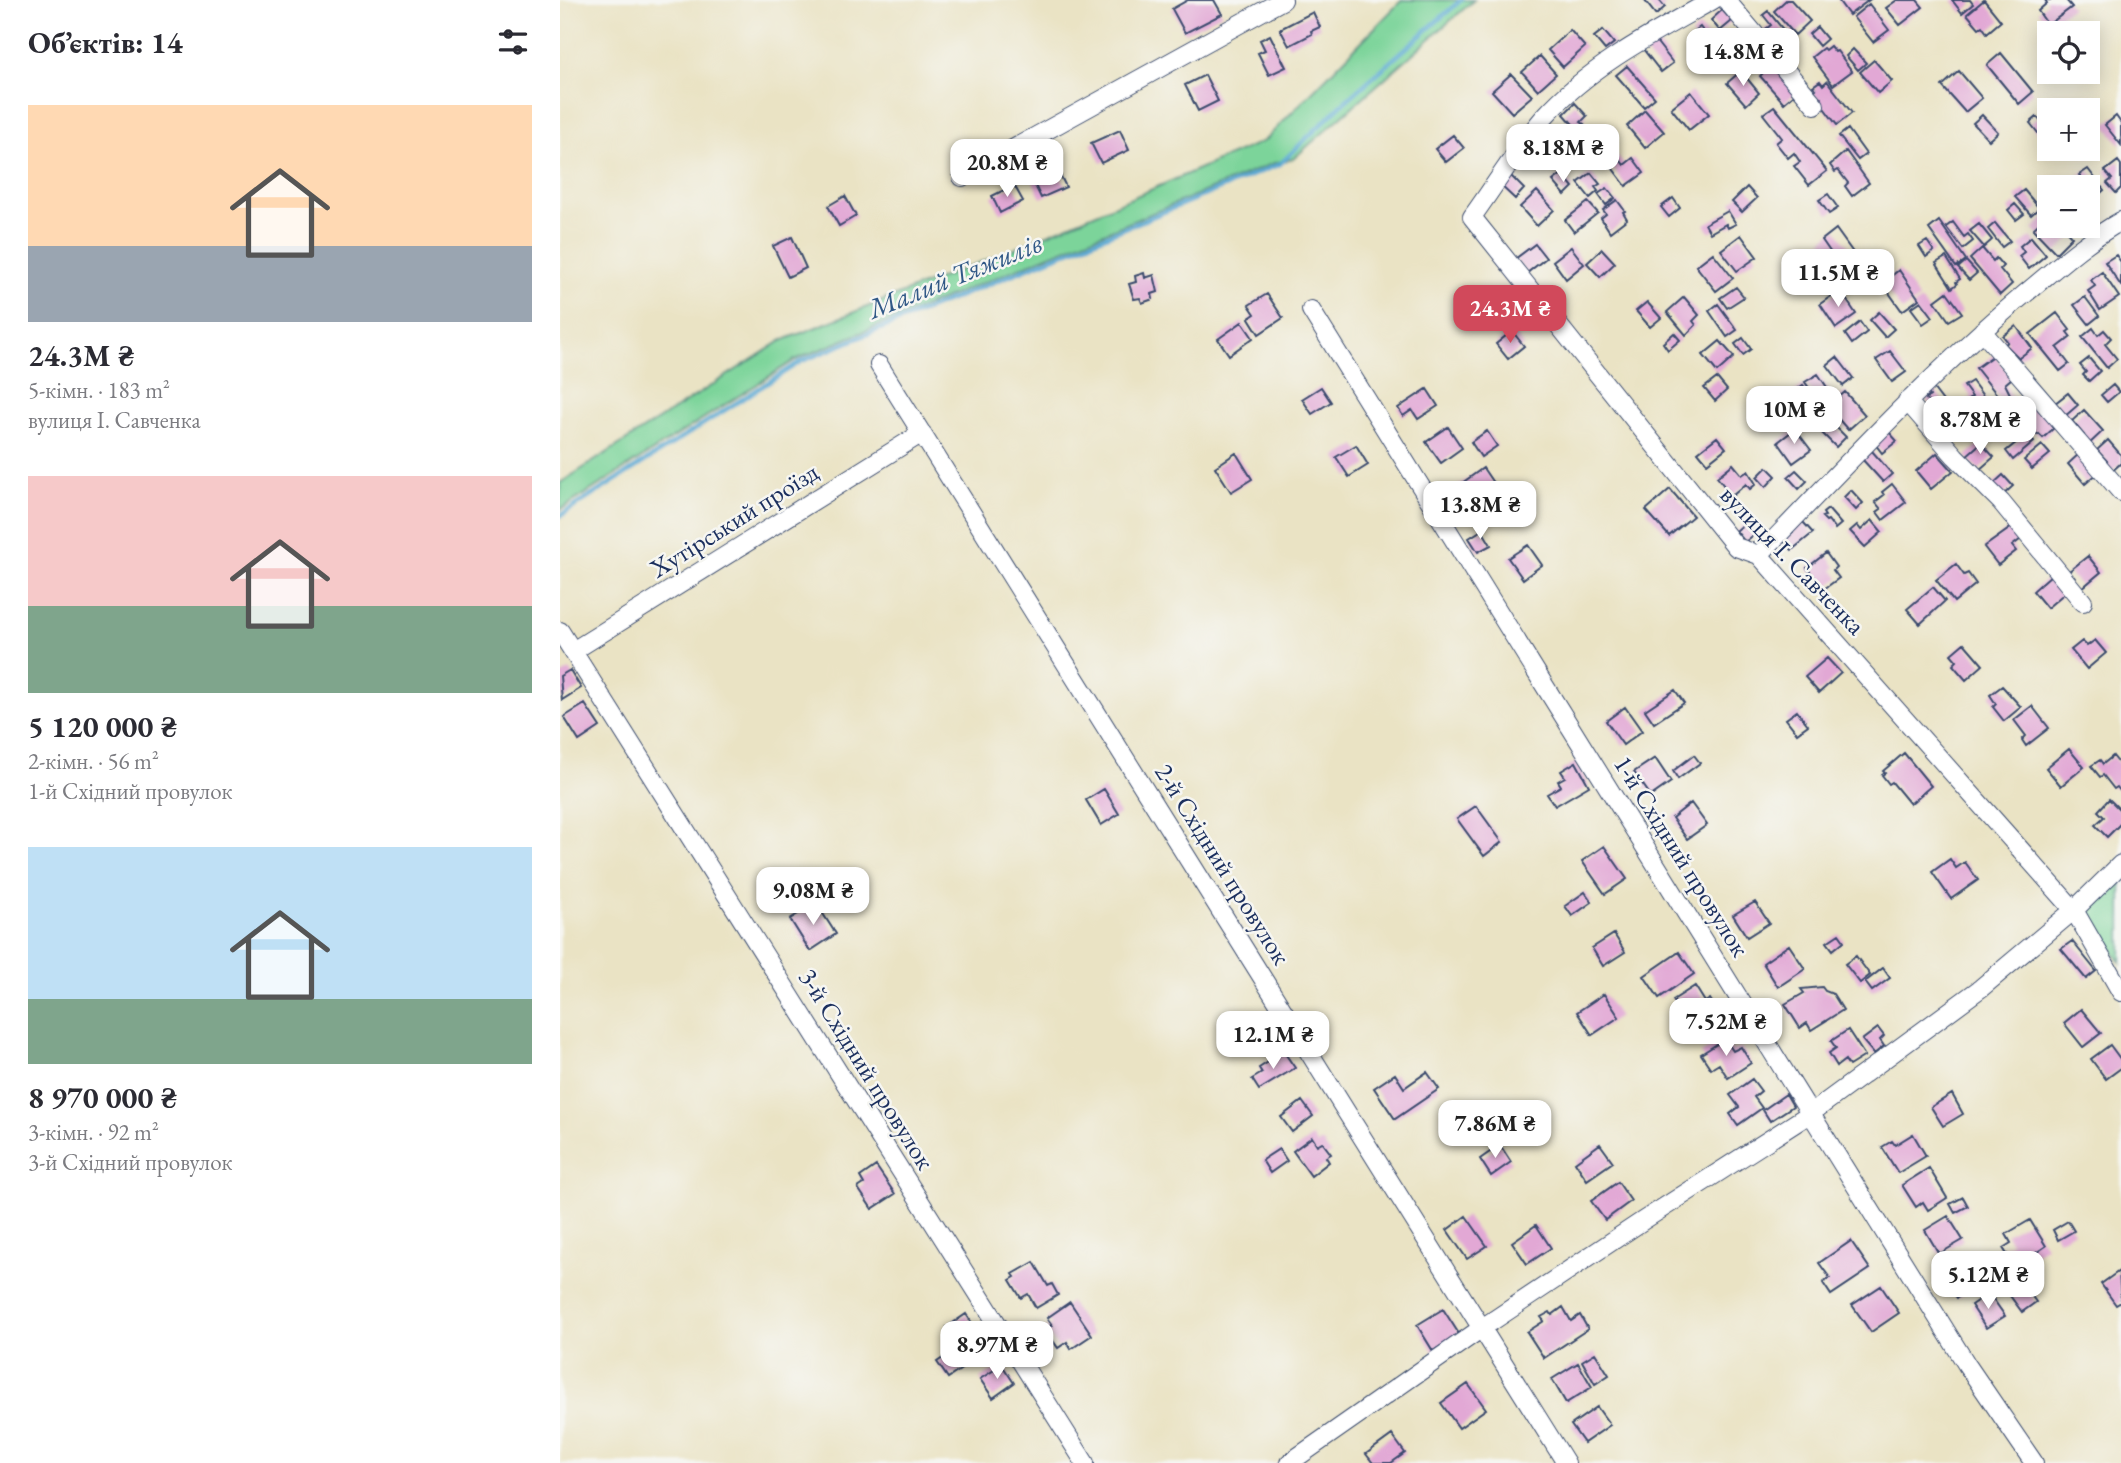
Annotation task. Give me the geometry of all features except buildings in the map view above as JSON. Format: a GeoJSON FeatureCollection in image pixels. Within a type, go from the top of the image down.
{"type":"FeatureCollection","features":[{"type":"Feature","properties":{"kind":"street"},"geometry":{"type":"LineString","coordinates":[[962,177],[1283,0]]}},
{"type":"Feature","properties":{"kind":"street","name":"вулиця І. Савченка"},"geometry":{"type":"LineString","coordinates":[[1713,0],[1624,52],[1573,89],[1545,117],[1472,217],[1736,547],[1759,555],[2074,910],[2121,992]]}},
{"type":"Feature","properties":{"kind":"street"},"geometry":{"type":"LineString","coordinates":[[1726,0],[1815,105]]}},
{"type":"Feature","properties":{"kind":"street"},"geometry":{"type":"LineString","coordinates":[[1759,555],[1907,401],[1982,331],[2092,238],[2121,221]]}},
{"type":"Feature","properties":{"kind":"street","name":"1-й Східний провулок"},"geometry":{"type":"LineString","coordinates":[[1311,310],[1967,1364],[2034,1463]]}},
{"type":"Feature","properties":{"kind":"street"},"geometry":{"type":"LineString","coordinates":[[1982,331],[2121,492]]}},
{"type":"Feature","properties":{"kind":"street","name":"2-й Східний провулок"},"geometry":{"type":"LineString","coordinates":[[879,365],[1566,1463]]}},
{"type":"Feature","properties":{"kind":"street"},"geometry":{"type":"LineString","coordinates":[[1907,401],[1955,456],[2010,512],[2083,602]]}},
{"type":"Feature","properties":{"kind":"street","name":"Хутірський проїзд"},"geometry":{"type":"LineString","coordinates":[[573,651],[922,433]]}},
{"type":"Feature","properties":{"kind":"street","name":"3-й Східний провулок"},"geometry":{"type":"LineString","coordinates":[[560,631],[1085,1463]]}},
{"type":"Feature","properties":{"kind":"street"},"geometry":{"type":"LineString","coordinates":[[1289,1463],[1482,1328],[1811,1113],[1981,988],[2074,910],[2121,864]]}},
{"type":"Feature","properties":{"kind":"green space"},"geometry":{"type":"Polygon","coordinates":[[[1402,0],[1474,0],[1293,159],[1274,163],[795,360],[560,510],[560,483],[781,341],[999,255],[1264,141],[1402,0]]]}},
{"type":"Feature","properties":{"kind":"green space"},"geometry":{"type":"Polygon","coordinates":[[[2121,877],[2121,963],[2085,909],[2121,877]]]}},
{"type":"Feature","properties":{"kind":"waterway","name":"Малий Тяжилів"},"geometry":{"type":"LineString","coordinates":[[560,516],[800,362],[1280,164],[1341,105],[1461,0]]}}]}
